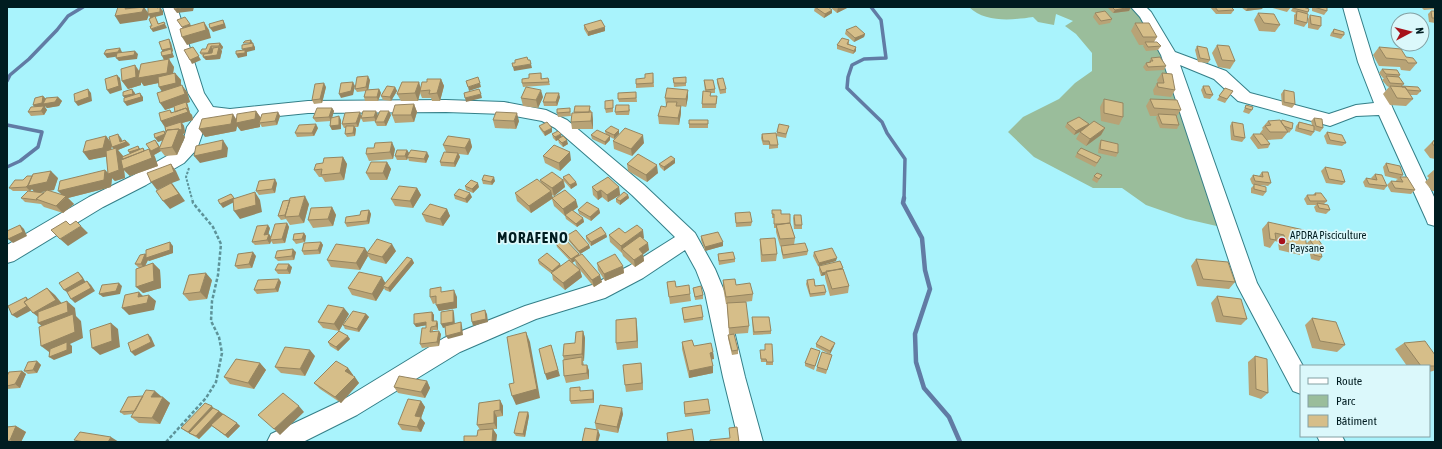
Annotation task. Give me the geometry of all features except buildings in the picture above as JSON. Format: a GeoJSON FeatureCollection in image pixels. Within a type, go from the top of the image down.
{"type":"FeatureCollection","features":[{"type":"Feature","properties":{"kind":"street"},"geometry":{"type":"LineString","coordinates":[[170,7],[196,93],[208,112],[230,115],[308,107],[446,106],[504,108],[546,116],[561,124],[611,166],[688,238],[706,269],[715,293],[734,377],[751,442]]}},
{"type":"Feature","properties":{"kind":"street"},"geometry":{"type":"LineString","coordinates":[[1138,7],[1146,15],[1169,55],[1247,285],[1300,382]]}},
{"type":"Feature","properties":{"kind":"street"},"geometry":{"type":"LineString","coordinates":[[1350,7],[1366,62],[1385,109],[1435,220]]}},
{"type":"Feature","properties":{"kind":"street"},"geometry":{"type":"LineString","coordinates":[[1169,55],[1220,75],[1244,97],[1330,120],[1350,111],[1369,108],[1385,109]]}},
{"type":"Feature","properties":{"kind":"street"},"geometry":{"type":"LineString","coordinates":[[7,256],[96,202],[140,180],[178,158],[191,145],[196,127],[208,112]]}},
{"type":"Feature","properties":{"kind":"street"},"geometry":{"type":"LineString","coordinates":[[279,442],[349,408],[452,345],[532,312],[598,292],[636,272],[688,238]]}},
{"type":"Feature","properties":{"kind":"path"},"geometry":{"type":"LineString","coordinates":[[166,442],[206,398],[216,382],[222,353],[219,337],[211,321],[212,301],[218,275],[221,244],[213,227],[193,203],[186,177],[193,151],[192,142]]}},
{"type":"Feature","properties":{"kind":"green space"},"geometry":{"type":"Polygon","coordinates":[[[969,7],[1133,7],[1154,34],[1221,227],[1186,219],[1146,205],[1122,188],[1093,188],[1034,157],[1008,132],[1023,117],[1059,99],[1075,83],[1092,71],[1092,53],[1076,34],[1065,26],[1073,21],[1056,14],[1054,25],[1038,22],[1033,17],[1017,19],[991,18],[983,16],[969,7]]]}},
{"type":"Feature","properties":{"kind":"waterway"},"geometry":{"type":"LineString","coordinates":[[7,81],[10,75],[29,59],[57,30],[68,16],[83,7]]}},
{"type":"Feature","properties":{"kind":"waterway"},"geometry":{"type":"LineString","coordinates":[[871,7],[881,20],[886,58],[864,59],[852,65],[848,77],[847,88],[882,122],[887,133],[905,159],[904,199]]}},
{"type":"Feature","properties":{"kind":"waterway"},"geometry":{"type":"LineString","coordinates":[[7,125],[42,132],[38,147],[20,161],[7,167]]}},
{"type":"Feature","properties":{"kind":"waterway"},"geometry":{"type":"LineString","coordinates":[[904,198],[903,203],[922,238],[925,270],[930,289],[915,334],[916,362],[924,388],[949,417],[960,442]]}},
{"type":"Feature","properties":{"kind":"place","name":"APDRA Pisciculture Paysane"},"geometry":{"type":"Point","coordinates":[1282,241]}},
{"type":"Feature","properties":{"kind":"district","name":"MORAFENO"},"geometry":{"type":"Point","coordinates":[533,237]}}]}
